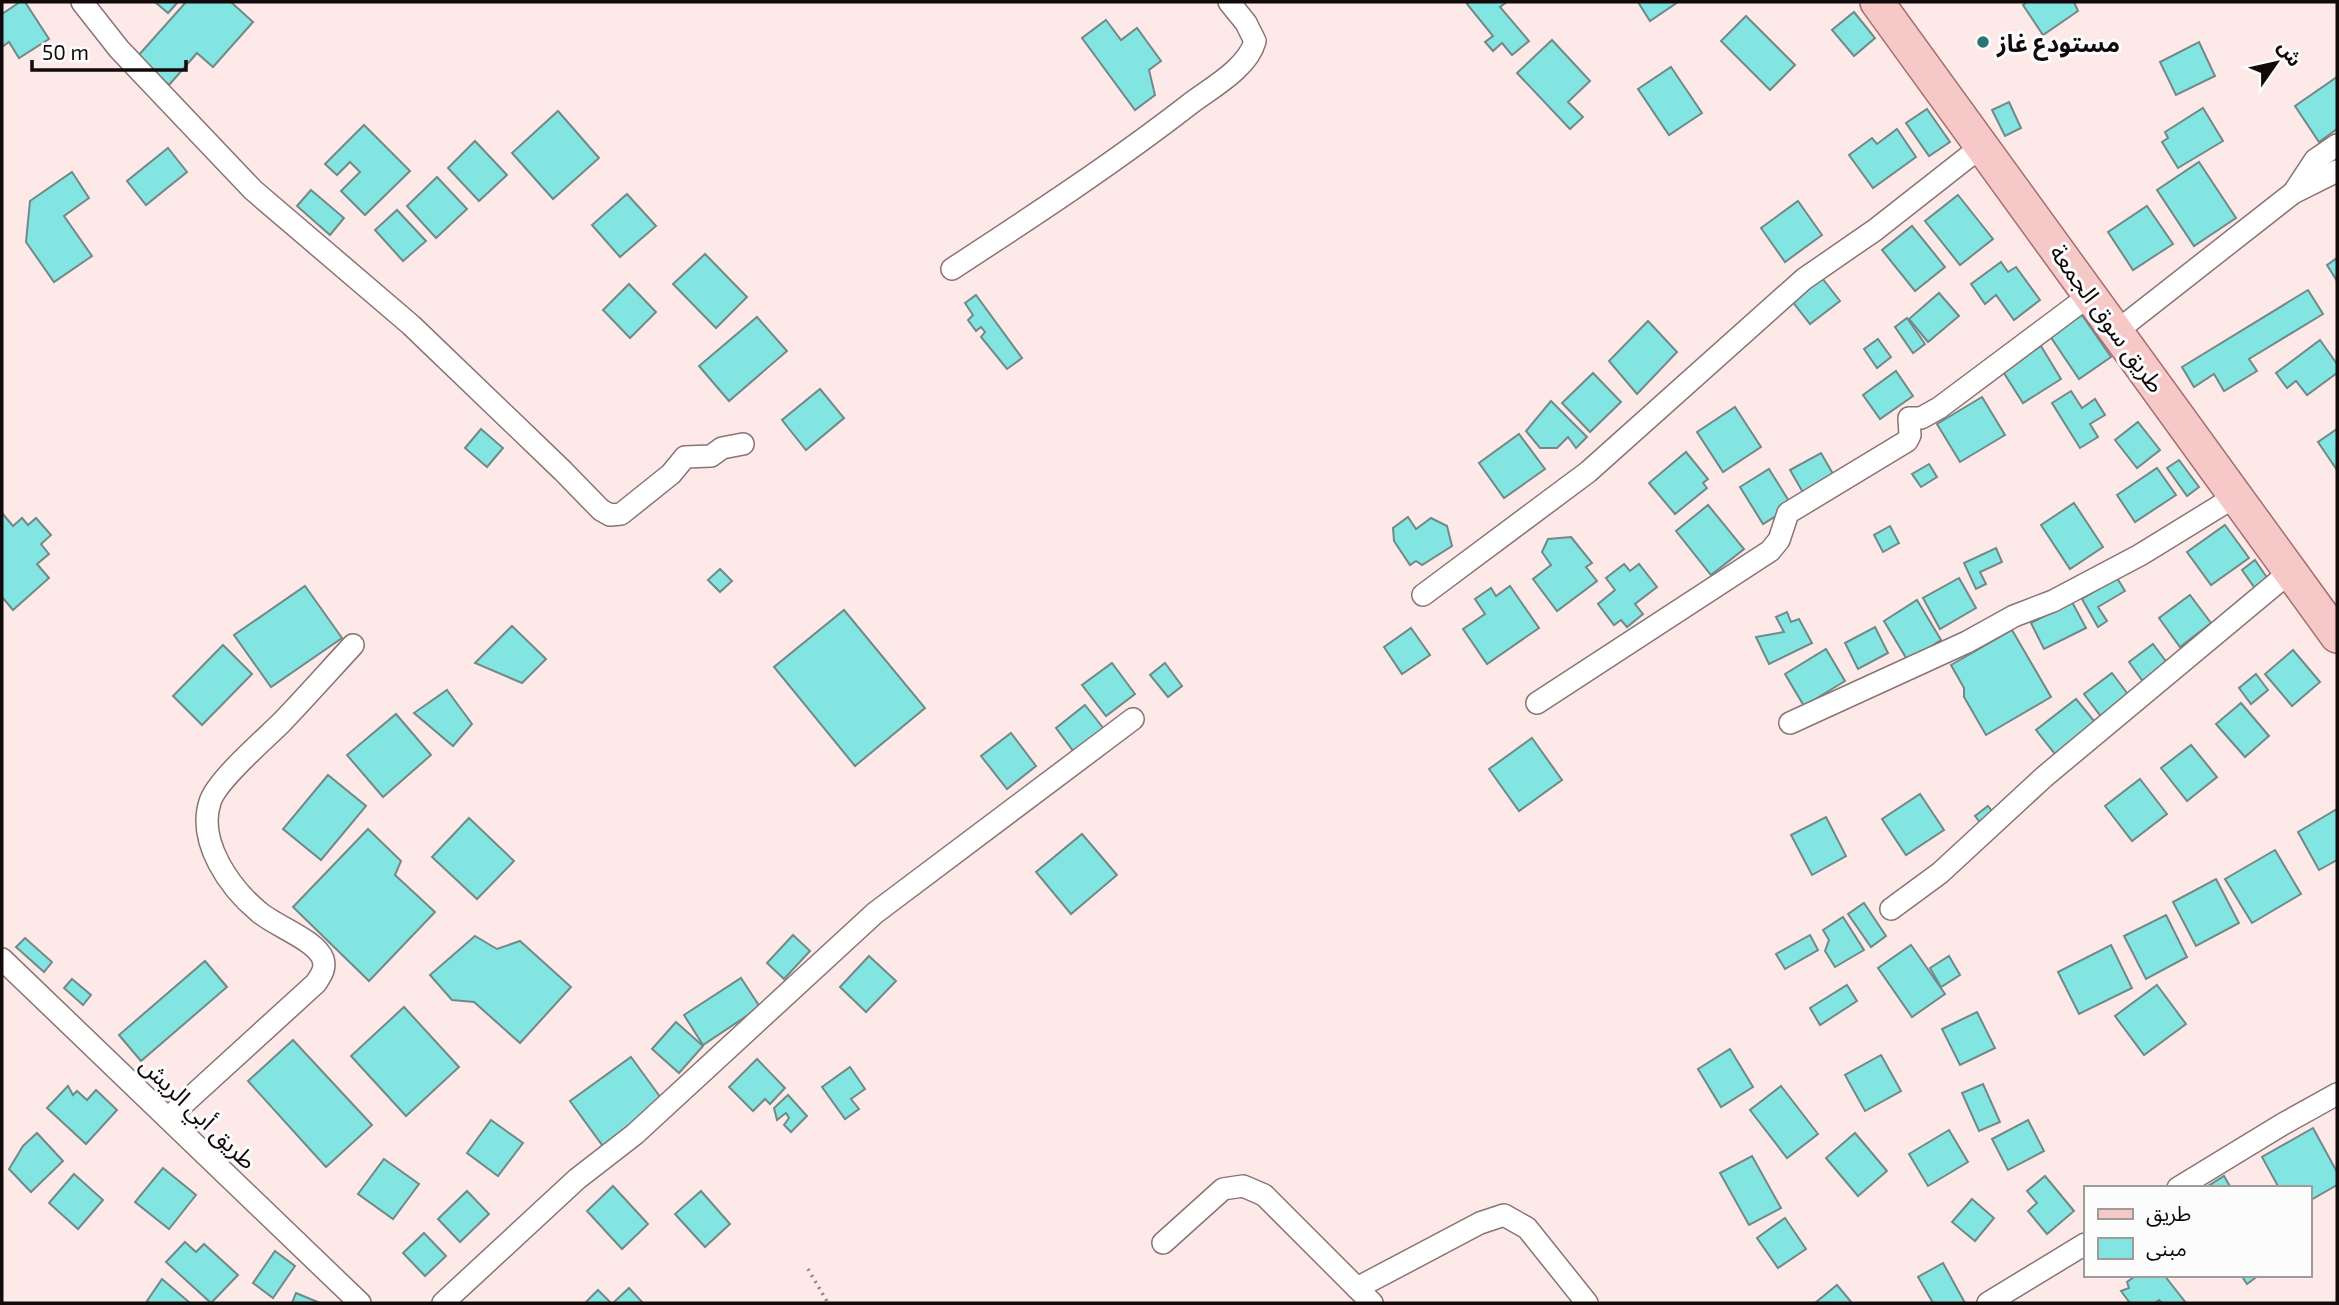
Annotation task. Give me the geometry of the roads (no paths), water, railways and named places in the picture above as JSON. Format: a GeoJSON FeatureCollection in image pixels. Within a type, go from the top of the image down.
{"type":"FeatureCollection","features":[{"type":"Feature","properties":{"kind":"main road","name":"طريق سوق الجمعة"},"geometry":{"type":"LineString","coordinates":[[1877,2],[2236,496],[2335,627]]}},
{"type":"Feature","properties":{"kind":"street"},"geometry":{"type":"LineString","coordinates":[[82,2],[119,49],[253,190],[411,325],[601,510],[610,515],[621,514],[671,474],[685,457],[711,456],[722,448],[743,444]]}},
{"type":"Feature","properties":{"kind":"street"},"geometry":{"type":"LineString","coordinates":[[952,269],[1131,150],[1236,68],[1252,50],[1255,41],[1229,2]]}},
{"type":"Feature","properties":{"kind":"street"},"geometry":{"type":"LineString","coordinates":[[2293,194],[2315,160],[2337,145]]}},
{"type":"Feature","properties":{"kind":"street"},"geometry":{"type":"LineString","coordinates":[[1423,595],[1588,472],[1804,279],[1875,230],[1982,146]]}},
{"type":"Feature","properties":{"kind":"street"},"geometry":{"type":"LineString","coordinates":[[2117,331],[2293,194],[2337,171]]}},
{"type":"Feature","properties":{"kind":"street"},"geometry":{"type":"LineString","coordinates":[[1537,704],[1770,551],[1779,540],[1788,513],[1907,440],[1910,435],[1909,418],[1921,418],[1939,408],[2090,295]]}},
{"type":"Feature","properties":{"kind":"street"},"geometry":{"type":"LineString","coordinates":[[1790,723],[1967,642],[2014,616],[2053,601],[2140,555],[2236,496]]}},
{"type":"Feature","properties":{"kind":"street"},"geometry":{"type":"LineString","coordinates":[[1891,909],[1940,873],[2044,777],[2291,571]]}},
{"type":"Feature","properties":{"kind":"street"},"geometry":{"type":"LineString","coordinates":[[168,1118],[316,983],[324,971],[323,958],[312,945],[260,913],[233,885],[214,852],[206,820],[210,799],[229,775],[353,645]]}},
{"type":"Feature","properties":{"kind":"street"},"geometry":{"type":"LineString","coordinates":[[443,1303],[577,1180],[635,1134],[874,913],[1133,719]]}},
{"type":"Feature","properties":{"kind":"street","name":"طريق أبي الريش"},"geometry":{"type":"LineString","coordinates":[[2,958],[360,1303]]}},
{"type":"Feature","properties":{"kind":"street"},"geometry":{"type":"LineString","coordinates":[[2181,1186],[2337,1094]]}},
{"type":"Feature","properties":{"kind":"street"},"geometry":{"type":"LineString","coordinates":[[1163,1243],[1223,1189],[1242,1186],[1264,1195],[1364,1296],[1480,1223],[1504,1215],[1527,1227],[1587,1303]]}},
{"type":"Feature","properties":{"kind":"street"},"geometry":{"type":"LineString","coordinates":[[1988,1303],[2084,1245]]}},
{"type":"Feature","properties":{"kind":"place","name":"مستودع غاز"},"geometry":{"type":"Point","coordinates":[1983,42]}}]}
